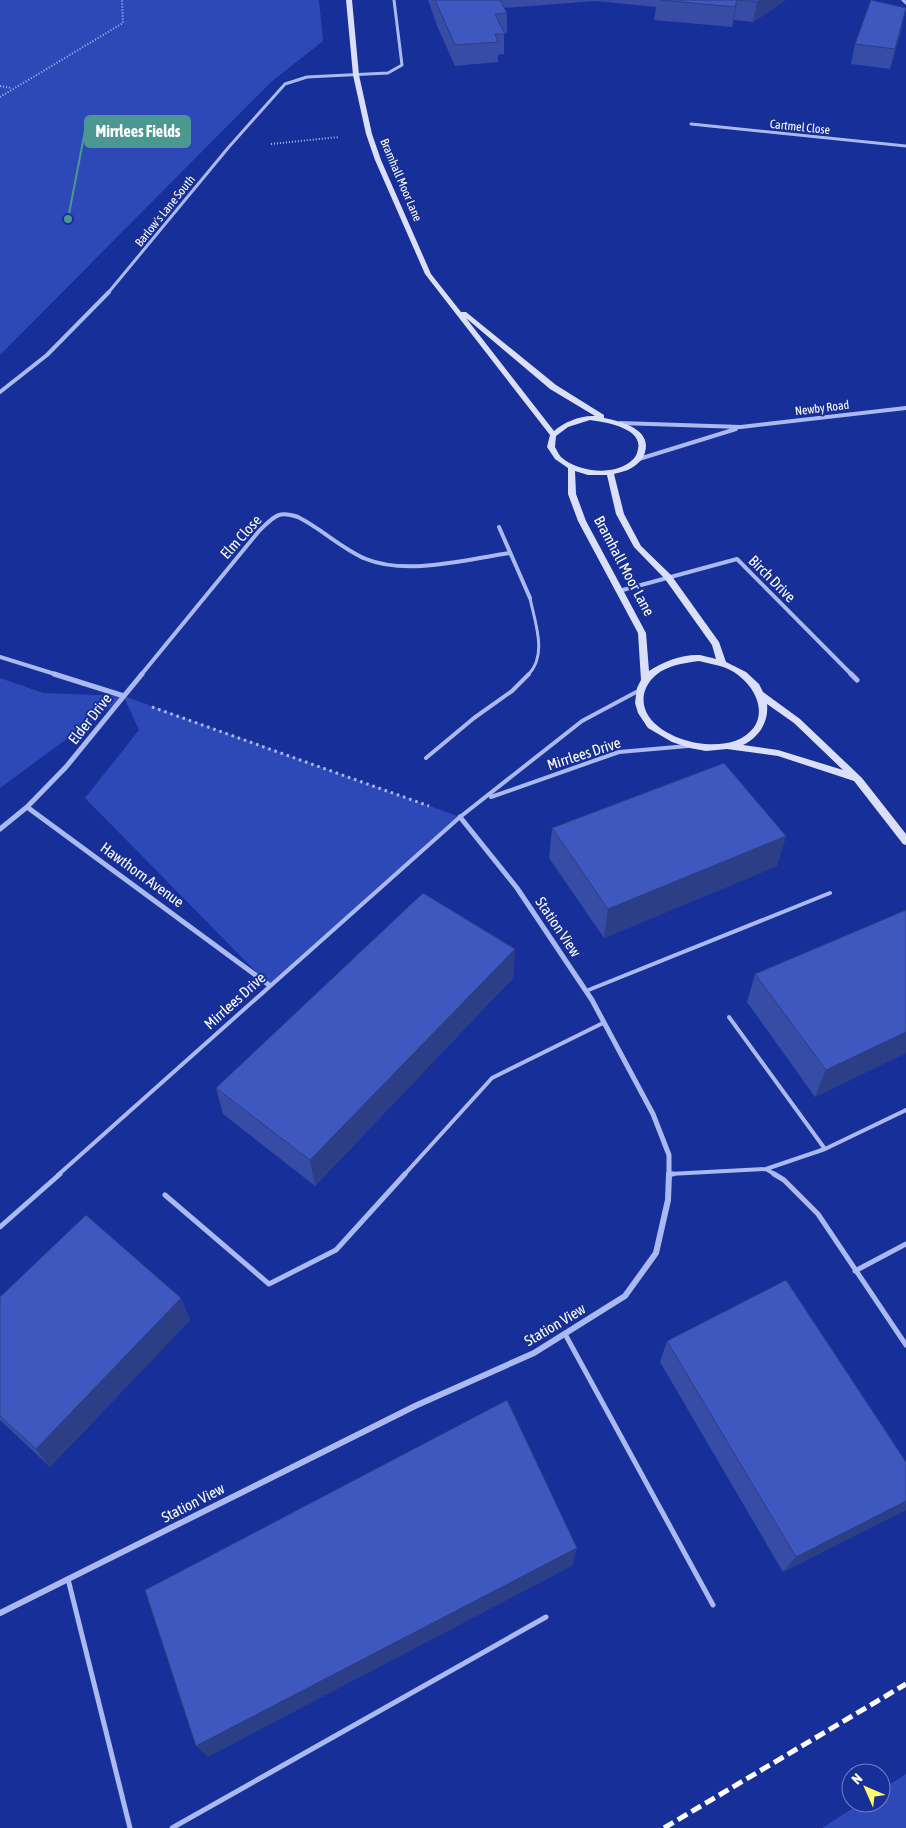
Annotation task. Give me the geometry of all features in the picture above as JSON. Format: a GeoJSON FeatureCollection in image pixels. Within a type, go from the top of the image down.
{"type":"FeatureCollection","features":[{"type":"Feature","properties":{"kind":"street","name":"Bramhall Moor Lane"},"geometry":{"type":"LineString","coordinates":[[349,0],[356,75],[369,134],[378,160],[428,274],[553,434]]}},
{"type":"Feature","properties":{"kind":"street","name":"Barlow's Lane South"},"geometry":{"type":"LineString","coordinates":[[0,392],[47,354],[116,285],[228,148],[285,84],[307,77],[388,73],[402,65],[394,0]]}},
{"type":"Feature","properties":{"kind":"street"},"geometry":{"type":"LineString","coordinates":[[903,0],[906,3]]}},
{"type":"Feature","properties":{"kind":"street","name":"Cartmel Close"},"geometry":{"type":"LineString","coordinates":[[691,124],[906,146]]}},
{"type":"Feature","properties":{"kind":"street","name":"Bramhall Moor Lane"},"geometry":{"type":"LineString","coordinates":[[450,301],[553,387],[603,419]]}},
{"type":"Feature","properties":{"kind":"street","name":"Newby Road"},"geometry":{"type":"LineString","coordinates":[[620,423],[741,427],[906,408]]}},
{"type":"Feature","properties":{"kind":"street"},"geometry":{"type":"LineString","coordinates":[[603,419],[620,423],[632,430],[641,439],[643,449],[639,458],[630,466],[610,473],[580,471],[559,462],[552,452],[550,444],[553,434],[563,425],[576,420],[603,419]]}},
{"type":"Feature","properties":{"kind":"street","name":"Newby Road"},"geometry":{"type":"LineString","coordinates":[[639,458],[741,427]]}},
{"type":"Feature","properties":{"kind":"street","name":"Bramhall Moor Lane"},"geometry":{"type":"LineString","coordinates":[[571,468],[572,494],[582,521],[642,633],[646,679]]}},
{"type":"Feature","properties":{"kind":"street","name":"Bramhall Moor Lane"},"geometry":{"type":"LineString","coordinates":[[610,473],[620,514],[638,547],[668,577],[716,644],[722,664]]}},
{"type":"Feature","properties":{"kind":"street","name":"Elm Close"},"geometry":{"type":"LineString","coordinates":[[124,696],[259,531],[279,515],[285,514],[305,519],[327,536],[367,559],[396,565],[421,565],[510,553]]}},
{"type":"Feature","properties":{"kind":"street"},"geometry":{"type":"LineString","coordinates":[[499,527],[530,598]]}},
{"type":"Feature","properties":{"kind":"street","name":"Birch Drive"},"geometry":{"type":"LineString","coordinates":[[619,590],[737,559],[857,680]]}},
{"type":"Feature","properties":{"kind":"street","name":"Elder Drive"},"geometry":{"type":"LineString","coordinates":[[0,656],[124,696],[67,768],[27,806]]}},
{"type":"Feature","properties":{"kind":"street"},"geometry":{"type":"LineString","coordinates":[[762,695],[763,714],[757,729],[745,739],[726,746],[711,748],[689,746],[660,734],[646,720],[639,706],[640,690],[646,679],[659,668],[678,661],[698,658],[735,669],[756,686],[762,695],[798,721],[859,780],[906,841]]}},
{"type":"Feature","properties":{"kind":"street"},"geometry":{"type":"LineString","coordinates":[[726,746],[778,753],[859,780]]}},
{"type":"Feature","properties":{"kind":"street"},"geometry":{"type":"LineString","coordinates":[[0,828],[27,806]]}},
{"type":"Feature","properties":{"kind":"street","name":"Hawthorn Avenue"},"geometry":{"type":"LineString","coordinates":[[27,806],[270,985]]}},
{"type":"Feature","properties":{"kind":"street","name":"Station View"},"geometry":{"type":"LineString","coordinates":[[0,1613],[414,1406],[534,1353],[625,1296],[656,1253],[668,1200],[669,1156],[653,1114],[586,991],[517,888],[460,817]]}},
{"type":"Feature","properties":{"kind":"lane"},"geometry":{"type":"LineString","coordinates":[[426,758],[474,718],[512,691],[534,669],[540,646],[530,598]]}},
{"type":"Feature","properties":{"kind":"lane","name":"Mirrlees Drive"},"geometry":{"type":"LineString","coordinates":[[0,1227],[460,817],[489,798],[532,760],[582,721],[640,690]]}},
{"type":"Feature","properties":{"kind":"lane","name":"Mirrlees Drive"},"geometry":{"type":"LineString","coordinates":[[489,798],[619,752],[689,746]]}},
{"type":"Feature","properties":{"kind":"lane"},"geometry":{"type":"LineString","coordinates":[[586,991],[830,893]]}},
{"type":"Feature","properties":{"kind":"lane"},"geometry":{"type":"LineString","coordinates":[[729,1017],[825,1149]]}},
{"type":"Feature","properties":{"kind":"lane"},"geometry":{"type":"LineString","coordinates":[[165,1195],[269,1284],[336,1250],[492,1078],[603,1023]]}},
{"type":"Feature","properties":{"kind":"lane"},"geometry":{"type":"LineString","coordinates":[[669,1174],[766,1169],[825,1149],[906,1110]]}},
{"type":"Feature","properties":{"kind":"lane"},"geometry":{"type":"LineString","coordinates":[[766,1169],[784,1180],[818,1214],[906,1345]]}},
{"type":"Feature","properties":{"kind":"lane"},"geometry":{"type":"LineString","coordinates":[[855,1271],[906,1244]]}},
{"type":"Feature","properties":{"kind":"lane"},"geometry":{"type":"LineString","coordinates":[[565,1334],[713,1605]]}},
{"type":"Feature","properties":{"kind":"lane"},"geometry":{"type":"LineString","coordinates":[[68,1579],[130,1828]]}},
{"type":"Feature","properties":{"kind":"lane"},"geometry":{"type":"LineString","coordinates":[[172,1828],[546,1617]]}},
{"type":"Feature","properties":{"kind":"path"},"geometry":{"type":"LineString","coordinates":[[0,97],[123,23],[122,0]]}},
{"type":"Feature","properties":{"kind":"path"},"geometry":{"type":"LineString","coordinates":[[0,86],[13,88]]}},
{"type":"Feature","properties":{"kind":"path"},"geometry":{"type":"LineString","coordinates":[[228,148],[369,134]]}},
{"type":"Feature","properties":{"kind":"path"},"geometry":{"type":"LineString","coordinates":[[124,696],[460,817]]}},
{"type":"Feature","properties":{"kind":"shaded area"},"geometry":{"type":"Polygon","coordinates":[[[0,0],[319,0],[323,41],[271,82],[0,355],[0,0]]]}},
{"type":"Feature","properties":{"kind":"shaded area"},"geometry":{"type":"Polygon","coordinates":[[[0,678],[43,693],[124,696],[460,817],[269,985],[85,798],[139,730],[124,697],[0,788],[0,678]]]}},
{"type":"Feature","properties":{"kind":"shaded area"},"geometry":{"type":"Polygon","coordinates":[[[906,1774],[906,1828],[822,1828],[845,1813],[891,1813],[891,1784],[906,1774]]]}},
{"type":"Feature","properties":{"kind":"building"},"geometry":{"type":"Polygon","coordinates":[[[435,0],[500,0],[507,13],[495,14],[505,34],[495,34],[498,42],[455,45],[435,0]]]}},
{"type":"Feature","properties":{"kind":"building"},"geometry":{"type":"Polygon","coordinates":[[[661,0],[737,0],[735,7],[661,0]]]}},
{"type":"Feature","properties":{"kind":"building"},"geometry":{"type":"Polygon","coordinates":[[[738,0],[759,0],[757,2],[738,0]]]}},
{"type":"Feature","properties":{"kind":"building"},"geometry":{"type":"Polygon","coordinates":[[[871,0],[906,8],[895,49],[855,44],[871,0]]]}},
{"type":"Feature","properties":{"kind":"building"},"geometry":{"type":"Polygon","coordinates":[[[724,763],[786,836],[608,909],[552,828],[724,763]]]}},
{"type":"Feature","properties":{"kind":"building"},"geometry":{"type":"Polygon","coordinates":[[[423,893],[515,949],[310,1160],[216,1088],[423,893]]]}},
{"type":"Feature","properties":{"kind":"building"},"geometry":{"type":"Polygon","coordinates":[[[906,910],[906,1032],[826,1070],[755,974],[906,910]]]}},
{"type":"Feature","properties":{"kind":"building"},"geometry":{"type":"Polygon","coordinates":[[[86,1215],[181,1298],[36,1449],[0,1416],[0,1297],[86,1215]]]}},
{"type":"Feature","properties":{"kind":"building"},"geometry":{"type":"Polygon","coordinates":[[[786,1280],[906,1462],[906,1501],[796,1557],[667,1341],[786,1280]]]}},
{"type":"Feature","properties":{"kind":"building"},"geometry":{"type":"Polygon","coordinates":[[[507,1400],[577,1548],[196,1746],[145,1590],[507,1400]]]}},
{"type":"Feature","properties":{"kind":"railway"},"geometry":{"type":"LineString","coordinates":[[664,1828],[906,1684]]}},
{"type":"Feature","properties":{"kind":"place","name":"Mirrlees Fields"},"geometry":{"type":"Point","coordinates":[68,219]}}]}
